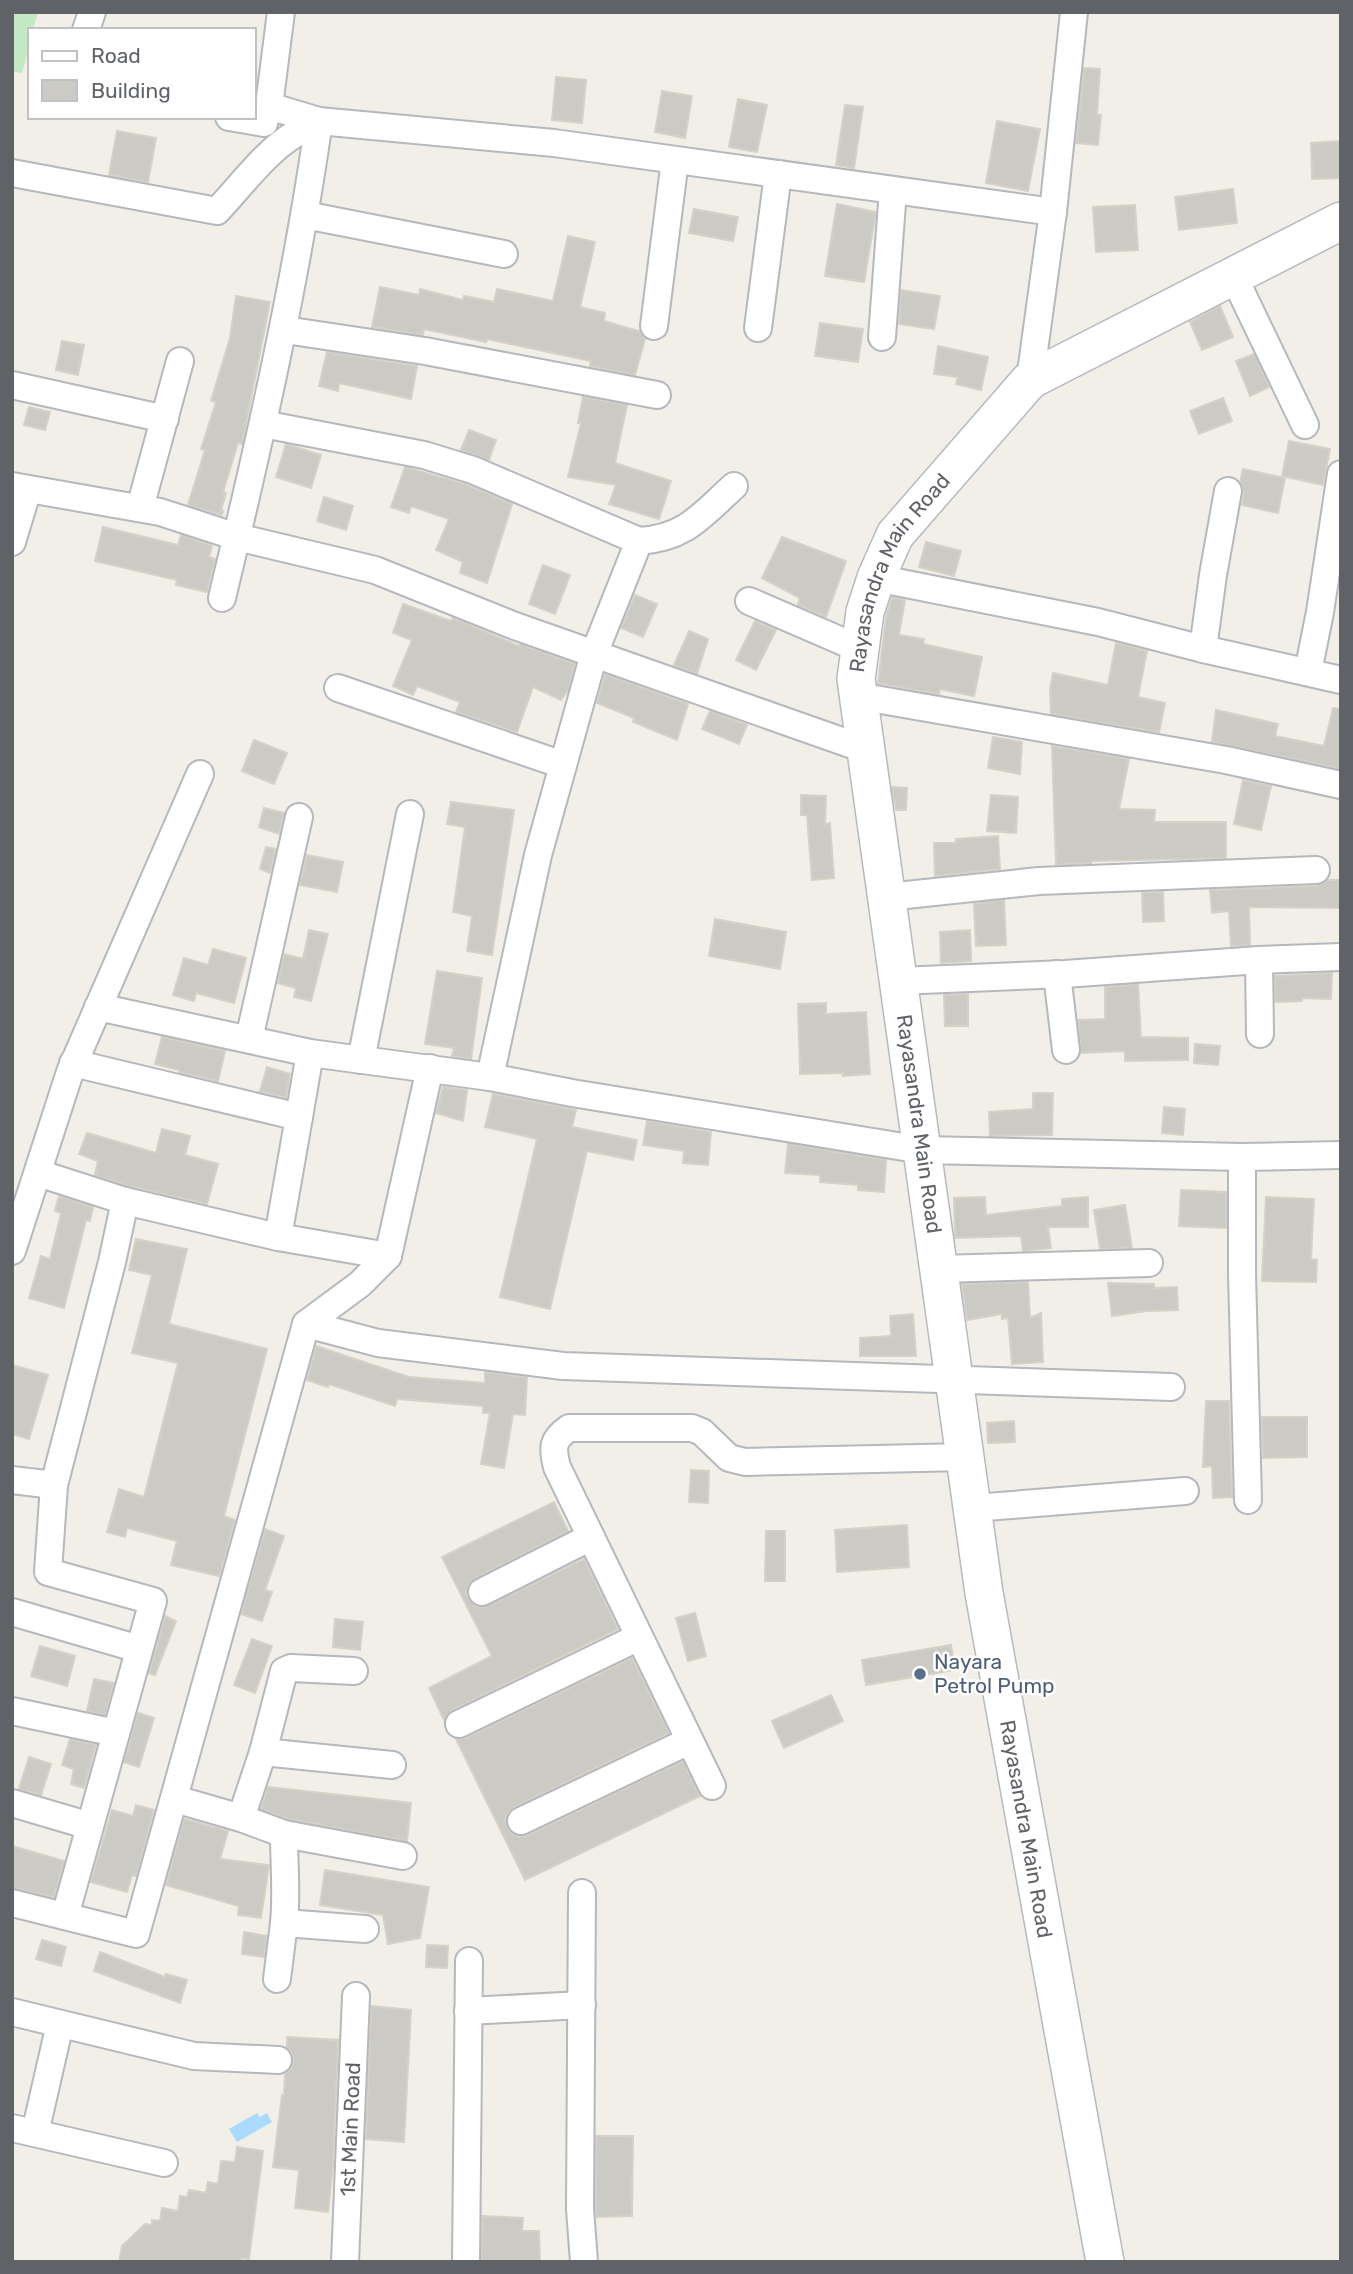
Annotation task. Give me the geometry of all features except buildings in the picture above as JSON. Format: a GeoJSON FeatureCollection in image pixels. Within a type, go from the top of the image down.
{"type":"FeatureCollection","features":[{"type":"Feature","properties":{"kind":"street"},"geometry":{"type":"LineString","coordinates":[[239,119],[264,124],[269,106],[281,12]]}},
{"type":"Feature","properties":{"kind":"street"},"geometry":{"type":"LineString","coordinates":[[1030,380],[1053,212],[1074,12]]}},
{"type":"Feature","properties":{"kind":"street"},"geometry":{"type":"LineString","coordinates":[[269,106],[319,121],[554,143],[1053,212]]}},
{"type":"Feature","properties":{"kind":"street"},"geometry":{"type":"LineString","coordinates":[[12,173],[217,211],[251,173],[293,134],[319,121]]}},
{"type":"Feature","properties":{"kind":"street"},"geometry":{"type":"LineString","coordinates":[[222,598],[285,330],[319,121]]}},
{"type":"Feature","properties":{"kind":"street"},"geometry":{"type":"LineString","coordinates":[[654,326],[675,160]]}},
{"type":"Feature","properties":{"kind":"street"},"geometry":{"type":"LineString","coordinates":[[758,328],[778,174]]}},
{"type":"Feature","properties":{"kind":"street"},"geometry":{"type":"LineString","coordinates":[[881,337],[893,190]]}},
{"type":"Feature","properties":{"kind":"street"},"geometry":{"type":"LineString","coordinates":[[305,215],[504,254]]}},
{"type":"Feature","properties":{"kind":"street","name":"Rayasandra Main Road"},"geometry":{"type":"LineString","coordinates":[[1105,2262],[984,1594],[856,679],[865,612],[895,535],[1030,380],[1341,221]]}},
{"type":"Feature","properties":{"kind":"street"},"geometry":{"type":"LineString","coordinates":[[1233,275],[1304,425]]}},
{"type":"Feature","properties":{"kind":"street"},"geometry":{"type":"LineString","coordinates":[[285,330],[425,351],[657,395]]}},
{"type":"Feature","properties":{"kind":"street"},"geometry":{"type":"LineString","coordinates":[[140,508],[180,361]]}},
{"type":"Feature","properties":{"kind":"street"},"geometry":{"type":"LineString","coordinates":[[12,385],[164,419]]}},
{"type":"Feature","properties":{"kind":"street"},"geometry":{"type":"LineString","coordinates":[[263,424],[436,458],[473,470],[639,541],[660,539],[685,530],[734,485]]}},
{"type":"Feature","properties":{"kind":"street"},"geometry":{"type":"LineString","coordinates":[[1308,672],[1330,614],[1341,474]]}},
{"type":"Feature","properties":{"kind":"street"},"geometry":{"type":"LineString","coordinates":[[12,542],[20,488],[160,512],[237,537],[375,570],[594,654],[867,750]]}},
{"type":"Feature","properties":{"kind":"street"},"geometry":{"type":"LineString","coordinates":[[1203,649],[1228,491]]}},
{"type":"Feature","properties":{"kind":"street"},"geometry":{"type":"LineString","coordinates":[[490,1077],[538,855],[563,765],[594,654],[639,541]]}},
{"type":"Feature","properties":{"kind":"street"},"geometry":{"type":"LineString","coordinates":[[876,578],[1098,622],[1341,680]]}},
{"type":"Feature","properties":{"kind":"street"},"geometry":{"type":"LineString","coordinates":[[749,601],[860,649]]}},
{"type":"Feature","properties":{"kind":"street"},"geometry":{"type":"LineString","coordinates":[[338,688],[563,765]]}},
{"type":"Feature","properties":{"kind":"street"},"geometry":{"type":"LineString","coordinates":[[858,696],[1213,758],[1341,785]]}},
{"type":"Feature","properties":{"kind":"street"},"geometry":{"type":"LineString","coordinates":[[12,1251],[74,1063],[200,774]]}},
{"type":"Feature","properties":{"kind":"street"},"geometry":{"type":"LineString","coordinates":[[361,1060],[410,814]]}},
{"type":"Feature","properties":{"kind":"street"},"geometry":{"type":"LineString","coordinates":[[249,1039],[299,817]]}},
{"type":"Feature","properties":{"kind":"street"},"geometry":{"type":"LineString","coordinates":[[887,897],[1039,881],[1316,870]]}},
{"type":"Feature","properties":{"kind":"street"},"geometry":{"type":"LineString","coordinates":[[898,981],[1341,957]]}},
{"type":"Feature","properties":{"kind":"street"},"geometry":{"type":"LineString","coordinates":[[1259,960],[1260,1034]]}},
{"type":"Feature","properties":{"kind":"street"},"geometry":{"type":"LineString","coordinates":[[1057,974],[1066,1050]]}},
{"type":"Feature","properties":{"kind":"street"},"geometry":{"type":"LineString","coordinates":[[98,1007],[310,1052],[490,1077],[572,1093],[922,1150],[1242,1157],[1341,1155]]}},
{"type":"Feature","properties":{"kind":"street"},"geometry":{"type":"LineString","coordinates":[[278,1237],[310,1052]]}},
{"type":"Feature","properties":{"kind":"street"},"geometry":{"type":"LineString","coordinates":[[74,1063],[299,1116]]}},
{"type":"Feature","properties":{"kind":"street"},"geometry":{"type":"LineString","coordinates":[[12,1903],[136,1934],[306,1324],[360,1284],[388,1256],[429,1068]]}},
{"type":"Feature","properties":{"kind":"street"},"geometry":{"type":"LineString","coordinates":[[1242,1157],[1241,1274],[1248,1500]]}},
{"type":"Feature","properties":{"kind":"street"},"geometry":{"type":"LineString","coordinates":[[38,1173],[125,1201],[278,1237],[388,1256]]}},
{"type":"Feature","properties":{"kind":"street"},"geometry":{"type":"LineString","coordinates":[[65,1916],[153,1601],[48,1572],[54,1485],[112,1262],[125,1201]]}},
{"type":"Feature","properties":{"kind":"street"},"geometry":{"type":"LineString","coordinates":[[939,1269],[1149,1263]]}},
{"type":"Feature","properties":{"kind":"street"},"geometry":{"type":"LineString","coordinates":[[306,1324],[378,1343],[564,1366],[1171,1387]]}},
{"type":"Feature","properties":{"kind":"street"},"geometry":{"type":"LineString","coordinates":[[712,1786],[557,1467],[553,1452],[557,1437],[569,1428],[692,1428],[702,1432],[729,1458],[746,1462],[966,1457]]}},
{"type":"Feature","properties":{"kind":"street"},"geometry":{"type":"LineString","coordinates":[[12,1480],[54,1485]]}},
{"type":"Feature","properties":{"kind":"street"},"geometry":{"type":"LineString","coordinates":[[974,1508],[1185,1491]]}},
{"type":"Feature","properties":{"kind":"street"},"geometry":{"type":"LineString","coordinates":[[482,1592],[591,1537]]}},
{"type":"Feature","properties":{"kind":"street"},"geometry":{"type":"LineString","coordinates":[[12,1612],[139,1649]]}},
{"type":"Feature","properties":{"kind":"street"},"geometry":{"type":"LineString","coordinates":[[459,1724],[639,1637]]}},
{"type":"Feature","properties":{"kind":"street"},"geometry":{"type":"LineString","coordinates":[[241,1818],[263,1752],[284,1671],[291,1668],[354,1671]]}},
{"type":"Feature","properties":{"kind":"street"},"geometry":{"type":"LineString","coordinates":[[12,1712],[116,1733]]}},
{"type":"Feature","properties":{"kind":"street"},"geometry":{"type":"LineString","coordinates":[[521,1821],[690,1741]]}},
{"type":"Feature","properties":{"kind":"street"},"geometry":{"type":"LineString","coordinates":[[263,1752],[392,1765]]}},
{"type":"Feature","properties":{"kind":"street"},"geometry":{"type":"LineString","coordinates":[[175,1799],[284,1834],[402,1856]]}},
{"type":"Feature","properties":{"kind":"street"},"geometry":{"type":"LineString","coordinates":[[12,1803],[90,1826]]}},
{"type":"Feature","properties":{"kind":"street"},"geometry":{"type":"LineString","coordinates":[[277,1979],[285,1923],[284,1834]]}},
{"type":"Feature","properties":{"kind":"street"},"geometry":{"type":"LineString","coordinates":[[582,1893],[580,2209],[584,2262]]}},
{"type":"Feature","properties":{"kind":"street"},"geometry":{"type":"LineString","coordinates":[[285,1923],[365,1929]]}},
{"type":"Feature","properties":{"kind":"street"},"geometry":{"type":"LineString","coordinates":[[466,2262],[469,1961]]}},
{"type":"Feature","properties":{"kind":"street","name":"1st Main Road"},"geometry":{"type":"LineString","coordinates":[[345,2262],[356,1996]]}},
{"type":"Feature","properties":{"kind":"street"},"geometry":{"type":"LineString","coordinates":[[468,2011],[582,2004]]}},
{"type":"Feature","properties":{"kind":"street"},"geometry":{"type":"LineString","coordinates":[[12,2012],[194,2056],[278,2060]]}},
{"type":"Feature","properties":{"kind":"street"},"geometry":{"type":"LineString","coordinates":[[60,2024],[24,2130],[164,2163]]}},
{"type":"Feature","properties":{"kind":"green space"},"geometry":{"type":"Polygon","coordinates":[[[12,12],[38,12],[34,28],[28,28],[28,51],[22,73],[12,71],[12,12]]]}},
{"type":"Feature","properties":{"kind":"water"},"geometry":{"type":"Polygon","coordinates":[[[257,2113],[260,2117],[267,2113],[272,2122],[237,2142],[229,2129],[257,2113]]]}},
{"type":"Feature","properties":{"kind":"place","name":"Nayara Petrol Pump"},"geometry":{"type":"Point","coordinates":[920,1674]}}]}
